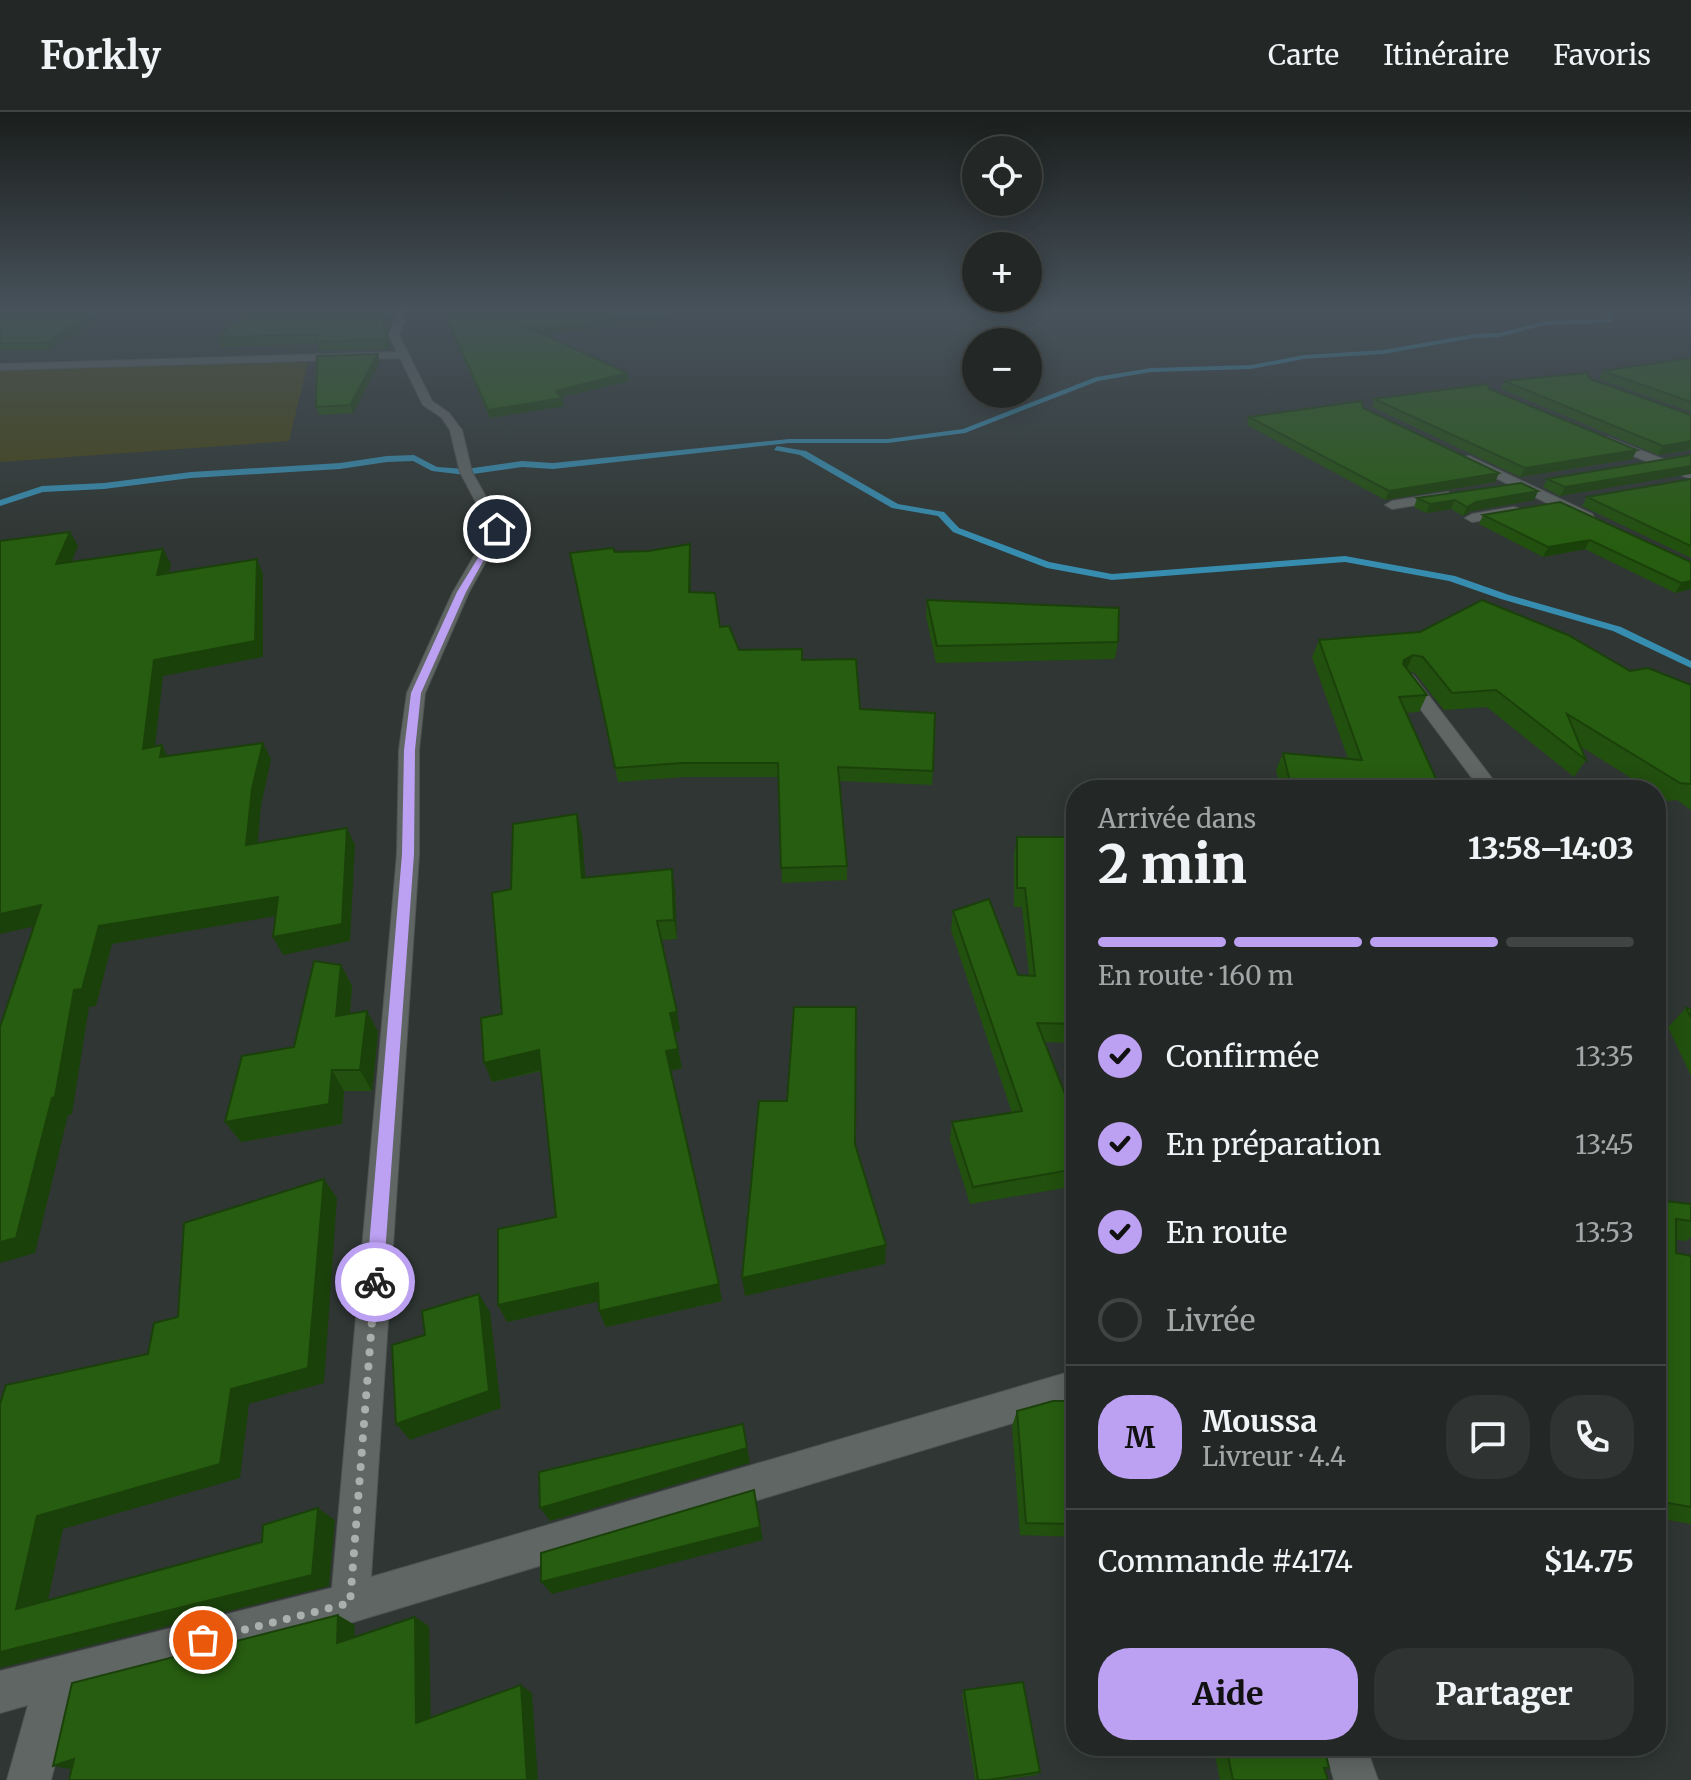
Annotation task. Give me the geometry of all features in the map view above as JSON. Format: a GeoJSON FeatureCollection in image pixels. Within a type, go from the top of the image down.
{"type":"FeatureCollection","features":[{"type":"Feature","properties":{"kind":"street"},"geometry":{"type":"LineString","coordinates":[[350,1603],[408,854],[409,750],[416,693],[461,592],[497,529],[466,472],[456,430],[445,415],[427,403],[419,387]]}},
{"type":"Feature","properties":{"kind":"street"},"geometry":{"type":"LineString","coordinates":[[1588,433],[1658,462],[1686,479]]}},
{"type":"Feature","properties":{"kind":"street"},"geometry":{"type":"LineString","coordinates":[[1450,451],[1598,522]]}},
{"type":"Feature","properties":{"kind":"street"},"geometry":{"type":"LineString","coordinates":[[1627,467],[1691,456]]}},
{"type":"Feature","properties":{"kind":"street"},"geometry":{"type":"LineString","coordinates":[[1492,489],[1551,479]]}},
{"type":"Feature","properties":{"kind":"street"},"geometry":{"type":"LineString","coordinates":[[1392,505],[1463,494]]}},
{"type":"Feature","properties":{"kind":"street"},"geometry":{"type":"LineString","coordinates":[[1472,518],[1588,498]]}},
{"type":"Feature","properties":{"kind":"street"},"geometry":{"type":"LineString","coordinates":[[1407,679],[1483,780]]}},
{"type":"Feature","properties":{"kind":"street"},"geometry":{"type":"LineString","coordinates":[[0,1692],[350,1603],[1066,1390]]}},
{"type":"Feature","properties":{"kind":"street"},"geometry":{"type":"LineString","coordinates":[[29,1780],[57,1677]]}},
{"type":"Feature","properties":{"kind":"street"},"geometry":{"type":"LineString","coordinates":[[1348,1756],[1356,1780]]}},
{"type":"Feature","properties":{"kind":"shaded area"},"geometry":{"type":"Polygon","coordinates":[[[0,387],[302,387],[289,441],[0,462],[0,387]]]}},
{"type":"Feature","properties":{"kind":"building"},"geometry":{"type":"Polygon","coordinates":[[[316,387],[360,387],[350,405],[316,407],[316,387]]]}},
{"type":"Feature","properties":{"kind":"building"},"geometry":{"type":"Polygon","coordinates":[[[478,387],[572,387],[556,391],[562,398],[488,410],[478,387]]]}},
{"type":"Feature","properties":{"kind":"building"},"geometry":{"type":"Polygon","coordinates":[[[1488,387],[1637,450],[1525,468],[1374,399],[1488,387]]]}},
{"type":"Feature","properties":{"kind":"building"},"geometry":{"type":"Polygon","coordinates":[[[1518,387],[1612,387],[1691,415],[1691,441],[1663,446],[1518,387]]]}},
{"type":"Feature","properties":{"kind":"building"},"geometry":{"type":"Polygon","coordinates":[[[1648,387],[1691,387],[1691,402],[1648,387]]]}},
{"type":"Feature","properties":{"kind":"building"},"geometry":{"type":"Polygon","coordinates":[[[1362,401],[1363,408],[1499,473],[1389,491],[1249,417],[1362,401]]]}},
{"type":"Feature","properties":{"kind":"building"},"geometry":{"type":"Polygon","coordinates":[[[1691,455],[1691,466],[1565,487],[1547,479],[1691,455]]]}},
{"type":"Feature","properties":{"kind":"building"},"geometry":{"type":"Polygon","coordinates":[[[1691,479],[1691,546],[1587,497],[1691,479]]]}},
{"type":"Feature","properties":{"kind":"building"},"geometry":{"type":"Polygon","coordinates":[[[1521,483],[1538,491],[1476,502],[1467,507],[1455,500],[1430,504],[1417,498],[1521,483]]]}},
{"type":"Feature","properties":{"kind":"building"},"geometry":{"type":"Polygon","coordinates":[[[1560,502],[1691,562],[1691,581],[1681,583],[1590,540],[1548,547],[1483,515],[1560,502]]]}},
{"type":"Feature","properties":{"kind":"building"},"geometry":{"type":"Polygon","coordinates":[[[70,532],[56,564],[163,549],[157,575],[257,559],[255,641],[154,660],[143,749],[162,745],[160,757],[263,743],[252,789],[246,845],[347,828],[342,924],[273,937],[278,897],[99,926],[82,989],[74,990],[55,1097],[52,1098],[16,1238],[0,1242],[0,1027],[41,905],[0,914],[0,541],[70,532]]]}},
{"type":"Feature","properties":{"kind":"building"},"geometry":{"type":"Polygon","coordinates":[[[690,544],[689,592],[715,593],[720,627],[729,626],[739,650],[802,649],[802,660],[856,659],[860,709],[935,713],[933,771],[838,767],[847,866],[781,868],[778,763],[682,763],[615,768],[570,553],[613,548],[615,552],[649,551],[690,544]]]}},
{"type":"Feature","properties":{"kind":"building"},"geometry":{"type":"Polygon","coordinates":[[[927,600],[1119,608],[1118,642],[937,646],[927,600]]]}},
{"type":"Feature","properties":{"kind":"building"},"geometry":{"type":"Polygon","coordinates":[[[1482,600],[1568,635],[1630,671],[1648,668],[1691,685],[1691,784],[1680,783],[1567,714],[1586,760],[1496,690],[1452,693],[1423,657],[1413,655],[1403,664],[1427,695],[1399,697],[1436,780],[1290,780],[1283,753],[1362,760],[1319,640],[1420,632],[1482,600]]]}},
{"type":"Feature","properties":{"kind":"building"},"geometry":{"type":"Polygon","coordinates":[[[577,814],[582,878],[672,869],[674,920],[657,921],[677,1012],[670,1013],[678,1049],[666,1051],[719,1284],[599,1311],[598,1283],[498,1305],[498,1229],[556,1217],[539,1050],[484,1063],[481,1018],[502,1014],[492,893],[511,889],[513,824],[577,814]]]}},
{"type":"Feature","properties":{"kind":"building"},"geometry":{"type":"Polygon","coordinates":[[[1017,837],[1066,837],[1066,1024],[1037,1023],[1066,1097],[1066,1171],[973,1187],[952,1122],[1022,1111],[953,911],[989,899],[1018,975],[1035,976],[1025,888],[1017,888],[1017,837]]]}},
{"type":"Feature","properties":{"kind":"building"},"geometry":{"type":"Polygon","coordinates":[[[314,961],[341,965],[336,1016],[367,1011],[360,1070],[332,1070],[329,1104],[225,1122],[242,1056],[294,1047],[314,961]]]}},
{"type":"Feature","properties":{"kind":"building"},"geometry":{"type":"Polygon","coordinates":[[[794,1007],[856,1007],[855,1144],[886,1245],[742,1278],[759,1101],[787,1101],[794,1007]]]}},
{"type":"Feature","properties":{"kind":"building"},"geometry":{"type":"Polygon","coordinates":[[[324,1179],[308,1368],[231,1389],[220,1464],[37,1516],[16,1609],[262,1542],[263,1525],[318,1508],[312,1575],[0,1652],[0,1404],[6,1385],[148,1354],[154,1323],[178,1317],[184,1223],[324,1179]]]}},
{"type":"Feature","properties":{"kind":"building"},"geometry":{"type":"Polygon","coordinates":[[[1666,1201],[1691,1204],[1691,1221],[1676,1219],[1676,1253],[1691,1256],[1691,1507],[1666,1503],[1666,1201]]]}},
{"type":"Feature","properties":{"kind":"building"},"geometry":{"type":"Polygon","coordinates":[[[479,1294],[489,1391],[396,1424],[392,1345],[425,1335],[422,1311],[479,1294]]]}},
{"type":"Feature","properties":{"kind":"building"},"geometry":{"type":"Polygon","coordinates":[[[1053,1401],[1066,1401],[1066,1524],[1026,1523],[1017,1411],[1053,1401]]]}},
{"type":"Feature","properties":{"kind":"building"},"geometry":{"type":"Polygon","coordinates":[[[743,1424],[747,1448],[540,1508],[539,1472],[743,1424]]]}},
{"type":"Feature","properties":{"kind":"building"},"geometry":{"type":"Polygon","coordinates":[[[754,1490],[760,1527],[541,1582],[541,1553],[754,1490]]]}},
{"type":"Feature","properties":{"kind":"building"},"geometry":{"type":"Polygon","coordinates":[[[338,1615],[337,1643],[415,1617],[416,1723],[521,1685],[527,1780],[69,1780],[74,1759],[53,1766],[72,1683],[338,1615]]]}},
{"type":"Feature","properties":{"kind":"building"},"geometry":{"type":"Polygon","coordinates":[[[1023,1682],[1040,1772],[978,1780],[964,1690],[1023,1682]]]}},
{"type":"Feature","properties":{"kind":"building"},"geometry":{"type":"Polygon","coordinates":[[[1228,1756],[1326,1756],[1329,1768],[1324,1768],[1328,1780],[1233,1780],[1228,1756]]]}},
{"type":"Feature","properties":{"kind":"waterway"},"geometry":{"type":"LineString","coordinates":[[0,503],[42,489],[104,486],[191,475],[340,466],[387,459],[414,458],[435,469],[466,472],[522,464],[553,466],[789,441],[888,441],[965,431],[1076,387]]}},
{"type":"Feature","properties":{"kind":"waterway"},"geometry":{"type":"LineString","coordinates":[[777,448],[803,453],[895,506],[941,514],[956,530],[1047,565],[1112,577],[1345,559],[1451,578],[1617,629],[1691,665]]}},
{"type":"Feature","properties":{"kind":"way so far"},"geometry":{"type":"LineString","coordinates":[[203,1640],[350,1603],[375,1282]]}},
{"type":"Feature","properties":{"kind":"route"},"geometry":{"type":"LineString","coordinates":[[375,1282],[408,854],[409,750],[416,693],[461,592],[497,529]]}}]}
